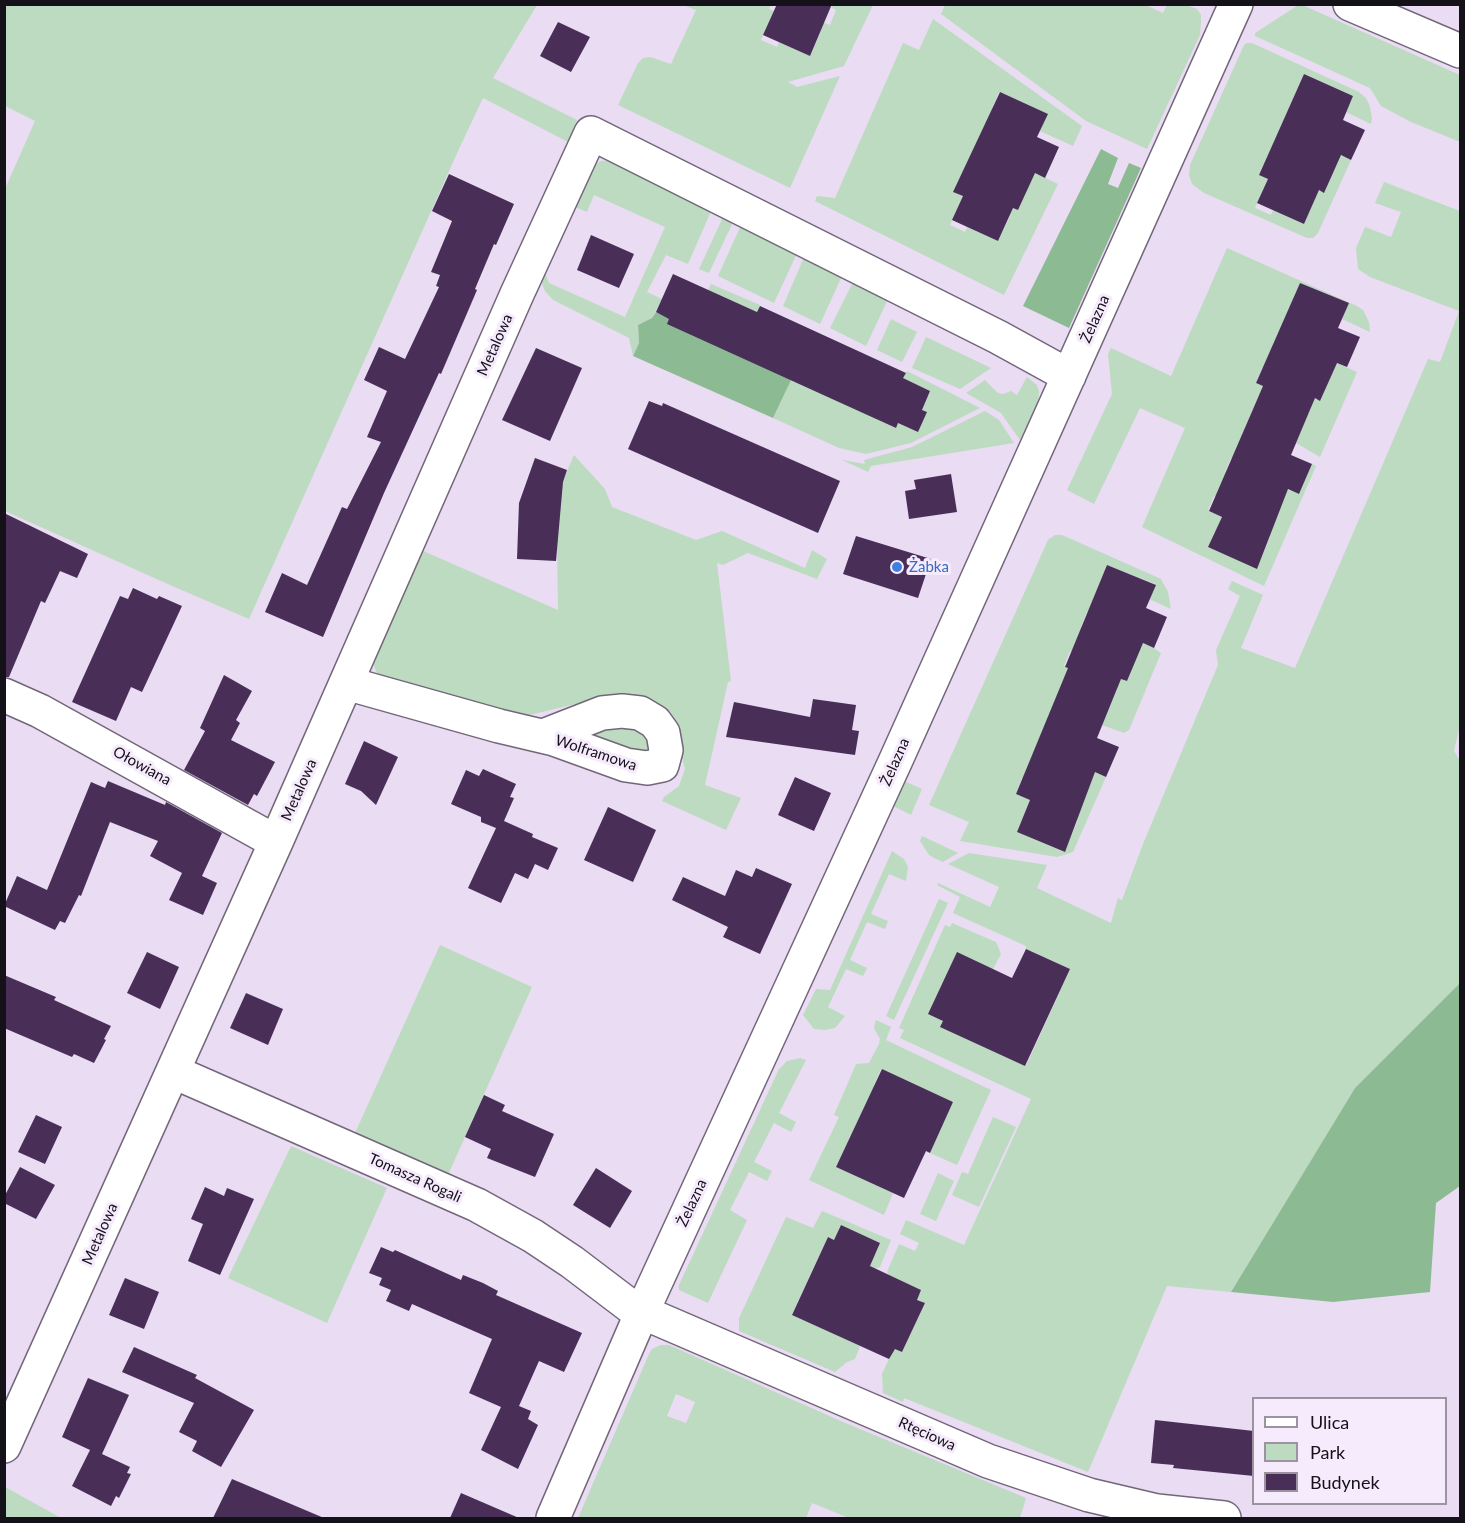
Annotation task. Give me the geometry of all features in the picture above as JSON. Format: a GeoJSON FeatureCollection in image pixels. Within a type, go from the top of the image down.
{"type":"FeatureCollection","features":[{"type":"Feature","properties":{"kind":"street","name":"Żelazna"},"geometry":{"type":"LineString","coordinates":[[552,1518],[642,1312],[895,762],[1236,4]]}},
{"type":"Feature","properties":{"kind":"street"},"geometry":{"type":"LineString","coordinates":[[1350,4],[1461,51]]}},
{"type":"Feature","properties":{"kind":"street","name":"Metalowa"},"geometry":{"type":"LineString","coordinates":[[4,1446],[174,1072],[591,133],[1069,375]]}},
{"type":"Feature","properties":{"kind":"street","name":"Wolframowa"},"geometry":{"type":"LineString","coordinates":[[346,683],[543,736]]}},
{"type":"Feature","properties":{"kind":"street","name":"Ołowiana"},"geometry":{"type":"LineString","coordinates":[[4,695],[40,711],[276,842]]}},
{"type":"Feature","properties":{"kind":"street","name":"Tomasza Rogali"},"geometry":{"type":"LineString","coordinates":[[174,1072],[477,1205],[533,1236],[630,1306],[642,1312]]}},
{"type":"Feature","properties":{"kind":"street","name":"Rtęciowa"},"geometry":{"type":"LineString","coordinates":[[642,1312],[988,1461],[1089,1495],[1157,1511],[1224,1518]]}},
{"type":"Feature","properties":{"kind":"green space"},"geometry":{"type":"Polygon","coordinates":[[[1143,4],[1163,13],[1167,5],[1186,5],[1197,9],[1201,15],[1200,35],[1147,149],[1086,121],[941,14],[945,5],[1143,4]]]}},
{"type":"Feature","properties":{"kind":"green space"},"geometry":{"type":"Polygon","coordinates":[[[1300,4],[1460,75],[1460,142],[1411,122],[1381,106],[1370,88],[1255,36],[1255,33],[1300,4]]]}},
{"type":"Feature","properties":{"kind":"green space"},"geometry":{"type":"Polygon","coordinates":[[[4,5],[537,5],[493,78],[577,120],[568,142],[483,98],[249,619],[5,511],[5,189],[35,121],[5,106],[4,5]]]}},
{"type":"Feature","properties":{"kind":"green space"},"geometry":{"type":"Polygon","coordinates":[[[683,5],[771,5],[769,9],[774,11],[761,40],[777,47],[779,42],[810,56],[821,31],[817,20],[830,25],[836,10],[832,8],[833,5],[873,5],[844,66],[788,82],[797,87],[840,76],[790,188],[618,105],[638,63],[643,58],[650,57],[671,64],[696,10],[683,5]]]}},
{"type":"Feature","properties":{"kind":"green space"},"geometry":{"type":"Polygon","coordinates":[[[933,19],[1082,126],[1073,146],[1040,131],[1047,114],[999,92],[992,108],[997,110],[954,192],[963,196],[950,225],[965,232],[967,227],[998,241],[1010,216],[1006,205],[1018,210],[1025,195],[1030,171],[1058,184],[1004,295],[815,201],[817,196],[835,198],[903,43],[919,50],[933,19]]]}},
{"type":"Feature","properties":{"kind":"green space"},"geometry":{"type":"Polygon","coordinates":[[[1252,43],[1359,92],[1366,98],[1370,107],[1371,124],[1346,112],[1353,96],[1304,74],[1259,175],[1268,179],[1255,208],[1271,215],[1273,210],[1304,224],[1315,199],[1312,187],[1324,192],[1336,153],[1351,160],[1318,233],[1313,238],[1307,238],[1204,193],[1192,184],[1189,175],[1190,165],[1244,45],[1252,43]]]}},
{"type":"Feature","properties":{"kind":"green space"},"geometry":{"type":"Polygon","coordinates":[[[1101,149],[1118,158],[1108,184],[1118,188],[1129,163],[1141,168],[1069,328],[1023,306],[1101,149]]]}},
{"type":"Feature","properties":{"kind":"green space"},"geometry":{"type":"Polygon","coordinates":[[[612,160],[712,209],[688,264],[666,255],[647,292],[662,299],[652,318],[638,325],[639,343],[633,356],[629,338],[553,300],[545,291],[541,281],[541,274],[594,165],[601,161],[612,160]],[[594,195],[587,212],[575,207],[545,273],[549,283],[625,317],[665,227],[594,195]]]}},
{"type":"Feature","properties":{"kind":"green space"},"geometry":{"type":"Polygon","coordinates":[[[1384,182],[1460,211],[1460,725],[1454,751],[1460,761],[1460,983],[1355,1088],[1231,1292],[1167,1286],[1088,1472],[904,1398],[903,1402],[883,1393],[882,1374],[894,1348],[902,1352],[925,1303],[917,1300],[921,1290],[887,1272],[899,1244],[915,1251],[919,1243],[900,1234],[906,1220],[964,1245],[1031,1099],[900,1038],[904,1030],[899,1028],[945,925],[950,927],[952,923],[996,942],[1001,954],[993,969],[943,1021],[1026,1066],[1070,969],[953,913],[960,897],[937,885],[938,883],[990,907],[999,887],[948,864],[969,853],[1047,865],[1037,888],[1111,923],[1118,898],[1122,900],[1218,665],[1216,650],[1240,596],[1228,589],[1232,581],[1263,595],[1241,648],[1295,668],[1428,359],[1440,362],[1459,311],[1370,277],[1358,269],[1356,248],[1365,227],[1391,237],[1401,212],[1375,203],[1384,182]]]}},
{"type":"Feature","properties":{"kind":"green space"},"geometry":{"type":"Polygon","coordinates":[[[724,215],[734,220],[709,273],[699,269],[724,215]]]}},
{"type":"Feature","properties":{"kind":"green space"},"geometry":{"type":"Polygon","coordinates":[[[742,223],[798,251],[774,303],[718,276],[742,223]]]}},
{"type":"Feature","properties":{"kind":"green space"},"geometry":{"type":"Polygon","coordinates":[[[1227,248],[1357,306],[1363,310],[1369,322],[1370,332],[1342,319],[1348,303],[1300,283],[1294,297],[1298,299],[1284,332],[1279,330],[1273,344],[1277,347],[1267,370],[1262,368],[1256,383],[1267,388],[1259,395],[1246,425],[1236,459],[1231,458],[1225,472],[1229,475],[1219,498],[1214,496],[1208,510],[1222,517],[1208,547],[1224,554],[1226,550],[1243,558],[1242,562],[1257,568],[1270,537],[1259,532],[1284,488],[1299,494],[1312,464],[1316,466],[1264,586],[1142,527],[1185,428],[1140,408],[1094,504],[1067,490],[1112,394],[1108,354],[1111,348],[1171,376],[1227,248]]]}},
{"type":"Feature","properties":{"kind":"green space"},"geometry":{"type":"Polygon","coordinates":[[[805,255],[843,274],[820,324],[783,306],[805,255]]]}},
{"type":"Feature","properties":{"kind":"green space"},"geometry":{"type":"Polygon","coordinates":[[[854,280],[889,297],[866,346],[830,328],[854,280]]]}},
{"type":"Feature","properties":{"kind":"green space"},"geometry":{"type":"Polygon","coordinates":[[[711,284],[760,305],[757,312],[708,290],[711,284]]]}},
{"type":"Feature","properties":{"kind":"green space"},"geometry":{"type":"Polygon","coordinates":[[[656,312],[793,376],[773,418],[633,356],[639,343],[638,325],[652,318],[656,312]]]}},
{"type":"Feature","properties":{"kind":"green space"},"geometry":{"type":"Polygon","coordinates":[[[891,319],[917,332],[902,362],[877,350],[891,319]]]}},
{"type":"Feature","properties":{"kind":"green space"},"geometry":{"type":"Polygon","coordinates":[[[926,337],[991,368],[960,389],[912,368],[926,337]]]}},
{"type":"Feature","properties":{"kind":"green space"},"geometry":{"type":"Polygon","coordinates":[[[1332,361],[1357,372],[1320,457],[1296,443],[1311,408],[1308,395],[1320,400],[1332,361]]]}},
{"type":"Feature","properties":{"kind":"green space"},"geometry":{"type":"Polygon","coordinates":[[[907,371],[980,408],[911,443],[866,454],[839,448],[773,418],[791,380],[864,413],[879,415],[877,419],[895,428],[898,423],[914,430],[927,412],[922,410],[930,391],[903,378],[907,371]]]}},
{"type":"Feature","properties":{"kind":"green space"},"geometry":{"type":"Polygon","coordinates":[[[1027,377],[1037,385],[1038,403],[1020,440],[1001,413],[966,393],[985,380],[998,393],[1011,391],[1017,395],[1027,377]]]}},
{"type":"Feature","properties":{"kind":"green space"},"geometry":{"type":"Polygon","coordinates":[[[985,411],[999,420],[1014,443],[871,466],[868,472],[842,460],[865,464],[864,460],[912,447],[985,411]]]}},
{"type":"Feature","properties":{"kind":"green space"},"geometry":{"type":"Polygon","coordinates":[[[574,455],[605,489],[612,507],[696,540],[722,531],[805,568],[812,550],[827,559],[817,579],[748,553],[723,565],[717,563],[731,681],[728,682],[705,785],[741,798],[726,830],[662,801],[679,786],[685,769],[675,731],[592,700],[521,717],[378,676],[372,661],[421,550],[558,610],[559,490],[574,455]]]}},
{"type":"Feature","properties":{"kind":"green space"},"geometry":{"type":"Polygon","coordinates":[[[1055,535],[1062,535],[1161,579],[1168,592],[1171,609],[1149,599],[1155,584],[1107,565],[1092,613],[1087,612],[1081,627],[1085,629],[1075,652],[1070,651],[1064,666],[1074,671],[1027,780],[1022,778],[1016,794],[1030,800],[1017,832],[1064,852],[1078,820],[1067,815],[1092,771],[1106,777],[1073,852],[1057,857],[960,841],[969,822],[929,805],[1048,540],[1055,535]]]}},
{"type":"Feature","properties":{"kind":"green space"},"geometry":{"type":"Polygon","coordinates":[[[1140,642],[1161,653],[1129,730],[1124,733],[1102,725],[1117,690],[1116,676],[1127,681],[1140,642]]]}},
{"type":"Feature","properties":{"kind":"green space"},"geometry":{"type":"Polygon","coordinates":[[[610,719],[653,733],[655,748],[632,758],[575,730],[610,719]]]}},
{"type":"Feature","properties":{"kind":"green space"},"geometry":{"type":"Polygon","coordinates":[[[904,781],[922,789],[911,815],[893,806],[904,781]]]}},
{"type":"Feature","properties":{"kind":"green space"},"geometry":{"type":"Polygon","coordinates":[[[922,836],[958,853],[943,862],[936,859],[929,855],[920,841],[922,836]]]}},
{"type":"Feature","properties":{"kind":"green space"},"geometry":{"type":"Polygon","coordinates":[[[892,851],[904,859],[908,867],[906,881],[889,874],[871,914],[888,921],[885,929],[867,922],[850,960],[867,968],[863,976],[846,969],[828,1007],[845,1016],[835,1028],[814,1029],[803,1015],[816,989],[830,990],[892,851]]]}},
{"type":"Feature","properties":{"kind":"green space"},"geometry":{"type":"Polygon","coordinates":[[[939,899],[948,903],[894,1020],[886,1016],[939,899]]]}},
{"type":"Feature","properties":{"kind":"green space"},"geometry":{"type":"Polygon","coordinates":[[[440,945],[532,987],[448,1175],[355,1133],[440,945]]]}},
{"type":"Feature","properties":{"kind":"green space"},"geometry":{"type":"Polygon","coordinates":[[[1460,983],[1460,1186],[1436,1203],[1430,1292],[1333,1302],[1231,1292],[1355,1088],[1460,983]]]}},
{"type":"Feature","properties":{"kind":"green space"},"geometry":{"type":"Polygon","coordinates":[[[876,1020],[891,1027],[886,1040],[991,1090],[957,1165],[930,1153],[953,1102],[881,1069],[874,1085],[880,1088],[870,1095],[836,1167],[893,1193],[884,1215],[809,1180],[839,1117],[834,1115],[856,1064],[869,1063],[879,1044],[880,1039],[874,1028],[876,1020]]]}},
{"type":"Feature","properties":{"kind":"green space"},"geometry":{"type":"Polygon","coordinates":[[[800,1058],[806,1060],[779,1113],[796,1122],[791,1132],[774,1123],[754,1162],[772,1171],[767,1181],[749,1172],[730,1210],[747,1220],[708,1303],[679,1290],[679,1285],[779,1069],[787,1061],[800,1058]]]}},
{"type":"Feature","properties":{"kind":"green space"},"geometry":{"type":"Polygon","coordinates":[[[993,1117],[1016,1127],[979,1207],[952,1195],[962,1172],[968,1174],[993,1117]]]}},
{"type":"Feature","properties":{"kind":"green space"},"geometry":{"type":"Polygon","coordinates":[[[291,1146],[387,1188],[327,1323],[228,1278],[291,1146]]]}},
{"type":"Feature","properties":{"kind":"green space"},"geometry":{"type":"Polygon","coordinates":[[[938,1173],[954,1181],[936,1221],[920,1214],[938,1173]]]}},
{"type":"Feature","properties":{"kind":"green space"},"geometry":{"type":"Polygon","coordinates":[[[822,1211],[891,1240],[880,1267],[868,1271],[880,1243],[841,1225],[834,1240],[828,1237],[792,1314],[860,1346],[855,1359],[847,1362],[835,1372],[739,1331],[739,1318],[786,1217],[813,1228],[822,1211]]]}},
{"type":"Feature","properties":{"kind":"green space"},"geometry":{"type":"Polygon","coordinates":[[[661,1345],[669,1345],[843,1422],[1026,1498],[1020,1518],[849,1518],[812,1503],[806,1518],[578,1518],[652,1349],[661,1345]],[[676,1394],[667,1416],[686,1423],[695,1402],[676,1394]]]}},
{"type":"Feature","properties":{"kind":"green space"},"geometry":{"type":"Polygon","coordinates":[[[5,1487],[61,1518],[5,1518],[5,1487]]]}},
{"type":"Feature","properties":{"kind":"building"},"geometry":{"type":"Polygon","coordinates":[[[777,4],[832,4],[810,56],[763,35],[777,4]]]}},
{"type":"Feature","properties":{"kind":"building"},"geometry":{"type":"Polygon","coordinates":[[[558,22],[590,37],[571,72],[540,56],[558,22]]]}},
{"type":"Feature","properties":{"kind":"building"},"geometry":{"type":"Polygon","coordinates":[[[1304,74],[1353,96],[1343,120],[1365,130],[1351,160],[1341,155],[1324,193],[1319,190],[1304,224],[1257,203],[1268,179],[1259,175],[1304,74]]]}},
{"type":"Feature","properties":{"kind":"building"},"geometry":{"type":"Polygon","coordinates":[[[1000,92],[1048,114],[1037,137],[1059,147],[1045,178],[1035,173],[1018,210],[1013,208],[998,241],[952,220],[963,196],[953,192],[1000,92]]]}},
{"type":"Feature","properties":{"kind":"building"},"geometry":{"type":"Polygon","coordinates":[[[449,174],[514,204],[496,245],[494,244],[441,374],[439,373],[384,493],[323,637],[265,612],[282,573],[307,585],[342,507],[347,509],[381,442],[367,437],[387,391],[364,380],[379,347],[405,359],[439,287],[436,286],[440,275],[431,272],[452,221],[432,211],[449,174]]]}},
{"type":"Feature","properties":{"kind":"building"},"geometry":{"type":"Polygon","coordinates":[[[591,235],[634,254],[619,288],[577,270],[591,235]]]}},
{"type":"Feature","properties":{"kind":"building"},"geometry":{"type":"Polygon","coordinates":[[[673,274],[757,312],[760,306],[906,373],[903,378],[930,391],[922,410],[927,412],[918,432],[898,423],[896,428],[667,324],[669,319],[656,312],[673,274]]]}},
{"type":"Feature","properties":{"kind":"building"},"geometry":{"type":"Polygon","coordinates":[[[1300,283],[1349,303],[1338,328],[1360,337],[1347,367],[1337,363],[1320,401],[1315,398],[1291,455],[1312,464],[1299,494],[1288,489],[1257,569],[1208,547],[1222,517],[1209,511],[1263,386],[1256,383],[1300,283]]]}},
{"type":"Feature","properties":{"kind":"building"},"geometry":{"type":"Polygon","coordinates":[[[536,348],[582,368],[550,441],[502,420],[536,348]]]}},
{"type":"Feature","properties":{"kind":"building"},"geometry":{"type":"Polygon","coordinates":[[[649,401],[662,406],[663,403],[840,481],[818,533],[628,449],[649,401]]]}},
{"type":"Feature","properties":{"kind":"building"},"geometry":{"type":"Polygon","coordinates":[[[535,458],[567,470],[563,482],[556,561],[517,559],[519,503],[535,458]]]}},
{"type":"Feature","properties":{"kind":"building"},"geometry":{"type":"Polygon","coordinates":[[[951,474],[957,512],[909,519],[905,491],[916,489],[914,480],[951,474]]]}},
{"type":"Feature","properties":{"kind":"building"},"geometry":{"type":"Polygon","coordinates":[[[4,513],[88,554],[77,578],[60,571],[45,603],[41,601],[9,677],[4,677],[4,513]]]}},
{"type":"Feature","properties":{"kind":"building"},"geometry":{"type":"Polygon","coordinates":[[[856,536],[931,559],[918,598],[843,574],[856,536]]]}},
{"type":"Feature","properties":{"kind":"building"},"geometry":{"type":"Polygon","coordinates":[[[1107,565],[1156,585],[1146,608],[1167,617],[1154,648],[1143,643],[1127,681],[1121,679],[1097,738],[1119,747],[1106,777],[1095,772],[1065,852],[1017,832],[1030,800],[1016,794],[1107,565]]]}},
{"type":"Feature","properties":{"kind":"building"},"geometry":{"type":"Polygon","coordinates":[[[133,588],[157,599],[159,596],[182,606],[142,692],[131,687],[116,721],[72,702],[120,596],[128,599],[133,588]]]}},
{"type":"Feature","properties":{"kind":"building"},"geometry":{"type":"Polygon","coordinates":[[[224,675],[252,691],[236,720],[240,723],[231,740],[275,762],[257,796],[254,794],[248,805],[184,770],[205,731],[200,728],[224,675]]]}},
{"type":"Feature","properties":{"kind":"building"},"geometry":{"type":"Polygon","coordinates":[[[813,699],[856,705],[852,730],[859,731],[855,755],[726,737],[734,702],[810,717],[813,699]]]}},
{"type":"Feature","properties":{"kind":"building"},"geometry":{"type":"Polygon","coordinates":[[[364,741],[398,757],[376,805],[361,791],[345,784],[364,741]]]}},
{"type":"Feature","properties":{"kind":"building"},"geometry":{"type":"Polygon","coordinates":[[[483,769],[516,784],[510,797],[514,798],[504,821],[558,848],[548,870],[535,864],[528,879],[515,873],[501,903],[468,888],[496,828],[481,822],[481,817],[451,804],[466,770],[479,776],[483,769]]]}},
{"type":"Feature","properties":{"kind":"building"},"geometry":{"type":"Polygon","coordinates":[[[795,777],[831,793],[814,831],[778,815],[795,777]]]}},
{"type":"Feature","properties":{"kind":"building"},"geometry":{"type":"Polygon","coordinates":[[[108,781],[165,805],[166,802],[222,833],[202,876],[217,883],[203,915],[169,900],[182,873],[150,856],[158,841],[110,822],[81,896],[79,895],[65,923],[60,921],[55,930],[4,906],[17,876],[47,890],[91,782],[105,788],[108,781]]]}},
{"type":"Feature","properties":{"kind":"building"},"geometry":{"type":"Polygon","coordinates":[[[608,807],[656,830],[633,882],[584,860],[608,807]]]}},
{"type":"Feature","properties":{"kind":"building"},"geometry":{"type":"Polygon","coordinates":[[[756,868],[792,884],[760,954],[723,937],[728,927],[672,900],[683,877],[725,896],[736,870],[752,877],[756,868]]]}},
{"type":"Feature","properties":{"kind":"building"},"geometry":{"type":"Polygon","coordinates":[[[1026,949],[1070,969],[1025,1066],[940,1027],[943,1021],[928,1014],[957,952],[1012,978],[1026,949]]]}},
{"type":"Feature","properties":{"kind":"building"},"geometry":{"type":"Polygon","coordinates":[[[147,952],[179,967],[160,1009],[127,993],[147,952]]]}},
{"type":"Feature","properties":{"kind":"building"},"geometry":{"type":"Polygon","coordinates":[[[4,975],[56,997],[54,1000],[111,1026],[94,1063],[74,1054],[72,1057],[4,1028],[4,975]]]}},
{"type":"Feature","properties":{"kind":"building"},"geometry":{"type":"Polygon","coordinates":[[[246,993],[283,1009],[268,1045],[230,1028],[246,993]]]}},
{"type":"Feature","properties":{"kind":"building"},"geometry":{"type":"Polygon","coordinates":[[[882,1069],[953,1102],[930,1153],[926,1151],[904,1198],[836,1167],[882,1069]]]}},
{"type":"Feature","properties":{"kind":"building"},"geometry":{"type":"Polygon","coordinates":[[[484,1095],[505,1105],[502,1111],[554,1134],[535,1177],[487,1158],[491,1149],[465,1137],[484,1095]]]}},
{"type":"Feature","properties":{"kind":"building"},"geometry":{"type":"Polygon","coordinates":[[[36,1115],[62,1127],[45,1164],[18,1152],[36,1115]]]}},
{"type":"Feature","properties":{"kind":"building"},"geometry":{"type":"Polygon","coordinates":[[[20,1167],[55,1185],[36,1219],[4,1203],[4,1197],[20,1167]]]}},
{"type":"Feature","properties":{"kind":"building"},"geometry":{"type":"Polygon","coordinates":[[[596,1168],[632,1191],[610,1228],[573,1205],[596,1168]]]}},
{"type":"Feature","properties":{"kind":"building"},"geometry":{"type":"Polygon","coordinates":[[[205,1187],[224,1196],[227,1188],[254,1199],[220,1275],[188,1261],[203,1224],[191,1219],[205,1187]]]}},
{"type":"Feature","properties":{"kind":"building"},"geometry":{"type":"Polygon","coordinates":[[[841,1225],[880,1243],[870,1266],[921,1290],[917,1300],[925,1303],[902,1352],[895,1349],[889,1359],[792,1315],[828,1237],[834,1240],[841,1225]]]}},
{"type":"Feature","properties":{"kind":"building"},"geometry":{"type":"Polygon","coordinates":[[[381,1247],[393,1252],[395,1250],[461,1280],[463,1275],[483,1283],[498,1291],[496,1295],[582,1333],[564,1372],[539,1361],[519,1406],[531,1411],[528,1419],[538,1425],[518,1469],[481,1450],[501,1407],[469,1393],[492,1339],[412,1304],[409,1311],[386,1301],[391,1290],[379,1285],[382,1278],[369,1273],[381,1247]]]}},
{"type":"Feature","properties":{"kind":"building"},"geometry":{"type":"Polygon","coordinates":[[[125,1278],[159,1292],[144,1329],[109,1315],[125,1278]]]}},
{"type":"Feature","properties":{"kind":"building"},"geometry":{"type":"Polygon","coordinates":[[[134,1347],[197,1375],[195,1378],[254,1410],[221,1467],[192,1451],[197,1441],[179,1432],[194,1403],[122,1372],[134,1347]]]}},
{"type":"Feature","properties":{"kind":"building"},"geometry":{"type":"Polygon","coordinates":[[[88,1378],[129,1395],[102,1454],[130,1467],[127,1473],[131,1474],[119,1498],[116,1496],[111,1506],[72,1486],[90,1450],[62,1437],[88,1378]]]}},
{"type":"Feature","properties":{"kind":"building"},"geometry":{"type":"Polygon","coordinates":[[[1155,1420],[1252,1431],[1252,1476],[1173,1468],[1174,1465],[1151,1463],[1155,1420]]]}},
{"type":"Feature","properties":{"kind":"building"},"geometry":{"type":"Polygon","coordinates":[[[232,1479],[324,1518],[213,1518],[232,1479]]]}},
{"type":"Feature","properties":{"kind":"building"},"geometry":{"type":"Polygon","coordinates":[[[461,1493],[519,1518],[450,1518],[461,1493]]]}},
{"type":"Feature","properties":{"kind":"place","name":"Żabka"},"geometry":{"type":"Point","coordinates":[897,567]}}]}
